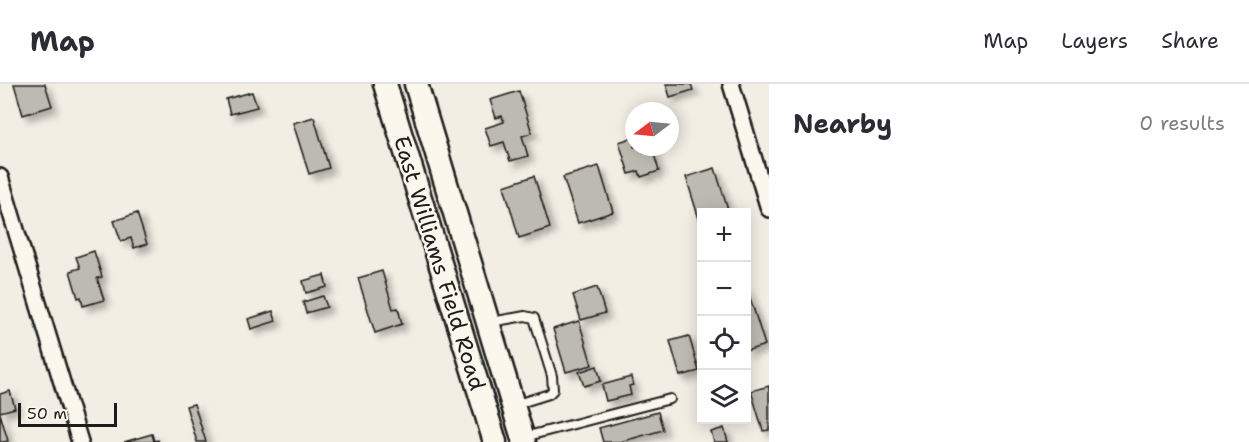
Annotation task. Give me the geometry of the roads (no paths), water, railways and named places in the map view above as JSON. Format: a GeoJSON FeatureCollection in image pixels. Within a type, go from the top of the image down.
{"type":"FeatureCollection","features":[{"type":"Feature","properties":{"kind":"main road","name":"East Williams Field Road"},"geometry":{"type":"LineString","coordinates":[[385,84],[495,442]]}},
{"type":"Feature","properties":{"kind":"main road","name":"East Williams Field Road"},"geometry":{"type":"LineString","coordinates":[[416,84],[523,440]]}},
{"type":"Feature","properties":{"kind":"street"},"geometry":{"type":"LineString","coordinates":[[731,84],[769,209]]}},
{"type":"Feature","properties":{"kind":"street"},"geometry":{"type":"LineString","coordinates":[[0,177],[80,442]]}},
{"type":"Feature","properties":{"kind":"lane"},"geometry":{"type":"LineString","coordinates":[[488,322],[525,316],[534,318],[552,376],[553,390],[549,394],[513,405]]}},
{"type":"Feature","properties":{"kind":"lane"},"geometry":{"type":"LineString","coordinates":[[523,440],[669,399]]}}]}
